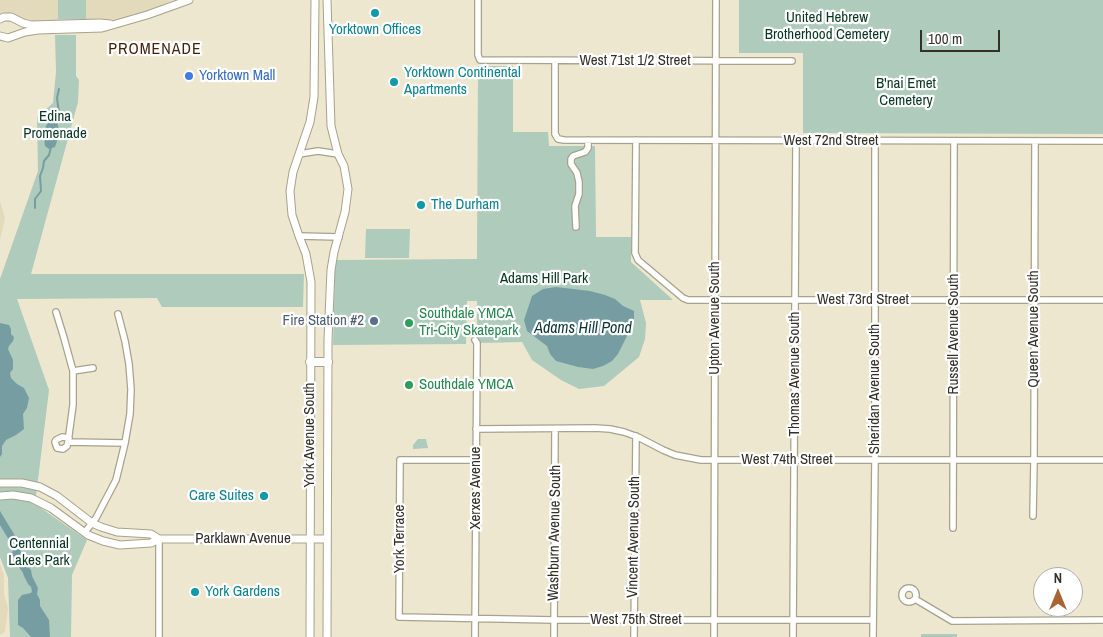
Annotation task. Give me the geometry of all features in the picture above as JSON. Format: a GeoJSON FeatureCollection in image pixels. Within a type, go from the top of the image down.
{"type":"FeatureCollection","features":[{"type":"Feature","properties":{"kind":"main road"},"geometry":{"type":"LineString","coordinates":[[310,362],[328,362]]}},
{"type":"Feature","properties":{"kind":"street"},"geometry":{"type":"LineString","coordinates":[[0,36],[8,38],[31,31],[102,28],[189,0]]}},
{"type":"Feature","properties":{"kind":"street","name":"York Avenue South"},"geometry":{"type":"LineString","coordinates":[[310,637],[311,282],[306,254],[292,214],[290,191],[293,172],[310,122],[314,96],[315,0]]}},
{"type":"Feature","properties":{"kind":"street","name":"York Avenue South"},"geometry":{"type":"LineString","coordinates":[[327,0],[331,126],[338,154],[344,166],[348,188],[345,212],[332,261],[329,300],[327,637]]}},
{"type":"Feature","properties":{"kind":"street","name":"West 71st 1/2 Street"},"geometry":{"type":"LineString","coordinates":[[478,0],[478,58],[480,60],[792,61]]}},
{"type":"Feature","properties":{"kind":"street","name":"Upton Avenue South"},"geometry":{"type":"LineString","coordinates":[[714,637],[716,0]]}},
{"type":"Feature","properties":{"kind":"street"},"geometry":{"type":"LineString","coordinates":[[0,19],[11,17],[31,25],[100,23],[112,25]]}},
{"type":"Feature","properties":{"kind":"street"},"geometry":{"type":"LineString","coordinates":[[17,36],[20,28],[18,20]]}},
{"type":"Feature","properties":{"kind":"street","name":"West 72nd Street"},"geometry":{"type":"LineString","coordinates":[[555,61],[555,134],[558,138],[564,140],[1103,141]]}},
{"type":"Feature","properties":{"kind":"street"},"geometry":{"type":"LineString","coordinates":[[576,227],[575,206],[579,194],[579,182],[577,173],[571,164],[571,159],[573,156],[585,152],[588,148],[588,140]]}},
{"type":"Feature","properties":{"kind":"street","name":"West 73rd Street"},"geometry":{"type":"LineString","coordinates":[[636,140],[635,253],[638,260],[683,298],[688,300],[1103,300]]}},
{"type":"Feature","properties":{"kind":"street","name":"Thomas Avenue South"},"geometry":{"type":"LineString","coordinates":[[793,637],[796,141]]}},
{"type":"Feature","properties":{"kind":"street","name":"Sheridan Avenue South"},"geometry":{"type":"LineString","coordinates":[[873,637],[875,141]]}},
{"type":"Feature","properties":{"kind":"street","name":"Russell Avenue South"},"geometry":{"type":"LineString","coordinates":[[953,528],[954,141]]}},
{"type":"Feature","properties":{"kind":"street","name":"Queen Avenue South"},"geometry":{"type":"LineString","coordinates":[[1033,516],[1035,142]]}},
{"type":"Feature","properties":{"kind":"street"},"geometry":{"type":"LineString","coordinates":[[299,154],[318,151],[338,154]]}},
{"type":"Feature","properties":{"kind":"street"},"geometry":{"type":"LineString","coordinates":[[299,236],[339,237]]}},
{"type":"Feature","properties":{"kind":"street"},"geometry":{"type":"LineString","coordinates":[[56,312],[73,371],[73,405],[69,440],[126,443]]}},
{"type":"Feature","properties":{"kind":"street"},"geometry":{"type":"LineString","coordinates":[[85,532],[96,518],[116,480],[126,443],[131,389],[129,362],[118,314]]}},
{"type":"Feature","properties":{"kind":"street","name":"Xerxes Avenue"},"geometry":{"type":"LineString","coordinates":[[475,340],[477,343],[475,637]]}},
{"type":"Feature","properties":{"kind":"street"},"geometry":{"type":"LineString","coordinates":[[73,371],[93,368]]}},
{"type":"Feature","properties":{"kind":"street","name":"Washburn Avenue South"},"geometry":{"type":"LineString","coordinates":[[554,637],[556,428]]}},
{"type":"Feature","properties":{"kind":"street","name":"West 74th Street"},"geometry":{"type":"LineString","coordinates":[[476,429],[610,429],[636,436],[675,455],[715,460],[1103,460]]}},
{"type":"Feature","properties":{"kind":"street","name":"Vincent Avenue South"},"geometry":{"type":"LineString","coordinates":[[634,637],[636,436]]}},
{"type":"Feature","properties":{"kind":"street","name":"York Terrace"},"geometry":{"type":"LineString","coordinates":[[400,618],[400,460],[476,460]]}},
{"type":"Feature","properties":{"kind":"street","name":"Parklawn Avenue"},"geometry":{"type":"LineString","coordinates":[[0,483],[31,484],[56,496],[92,523],[109,530],[150,534],[159,539]]}},
{"type":"Feature","properties":{"kind":"street","name":"Parklawn Avenue"},"geometry":{"type":"LineString","coordinates":[[0,496],[22,496],[41,502],[85,532],[104,542],[120,545],[151,543],[159,539],[327,539]]}},
{"type":"Feature","properties":{"kind":"street"},"geometry":{"type":"LineString","coordinates":[[159,539],[159,637]]}},
{"type":"Feature","properties":{"kind":"street"},"geometry":{"type":"LineString","coordinates":[[915,599],[952,620],[1103,620]]}},
{"type":"Feature","properties":{"kind":"street","name":"West 75th Street"},"geometry":{"type":"LineString","coordinates":[[400,618],[873,620]]}},
{"type":"Feature","properties":{"kind":"shaded area"},"geometry":{"type":"Polygon","coordinates":[[[0,0],[173,0],[142,13],[98,22],[0,22],[0,0]]]}},
{"type":"Feature","properties":{"kind":"shaded area"},"geometry":{"type":"Polygon","coordinates":[[[0,201],[5,218],[0,240],[0,201]]]}},
{"type":"Feature","properties":{"kind":"shaded area"},"geometry":{"type":"Polygon","coordinates":[[[0,564],[4,575],[4,594],[8,608],[5,632],[0,635],[0,564]]]}},
{"type":"Feature","properties":{"kind":"green space"},"geometry":{"type":"Polygon","coordinates":[[[58,0],[86,0],[86,19],[58,19],[58,0]]]}},
{"type":"Feature","properties":{"kind":"green space"},"geometry":{"type":"Polygon","coordinates":[[[739,0],[1103,0],[1103,134],[803,133],[803,53],[739,53],[739,0]]]}},
{"type":"Feature","properties":{"kind":"green space"},"geometry":{"type":"Polygon","coordinates":[[[55,35],[76,35],[76,76],[79,80],[78,102],[31,274],[304,274],[303,307],[162,307],[157,298],[17,299],[49,390],[35,504],[87,540],[72,575],[71,637],[10,637],[8,578],[0,557],[0,279],[38,171],[37,117],[53,103],[56,72],[55,35]]]}},
{"type":"Feature","properties":{"kind":"green space","name":"Adams Hill Park"},"geometry":{"type":"Polygon","coordinates":[[[478,66],[513,66],[513,132],[548,132],[549,146],[595,146],[596,237],[631,237],[631,262],[673,300],[640,300],[646,323],[645,339],[639,357],[604,386],[579,389],[561,380],[532,360],[522,342],[477,343],[477,301],[467,301],[466,344],[333,345],[335,269],[337,260],[477,259],[478,66]]]}},
{"type":"Feature","properties":{"kind":"green space"},"geometry":{"type":"Polygon","coordinates":[[[366,229],[410,229],[409,258],[365,258],[366,229]]]}},
{"type":"Feature","properties":{"kind":"green space"},"geometry":{"type":"Polygon","coordinates":[[[418,439],[426,439],[428,448],[413,449],[413,445],[418,439]]]}},
{"type":"Feature","properties":{"kind":"green space"},"geometry":{"type":"Polygon","coordinates":[[[921,634],[957,634],[957,637],[921,637],[921,634]]]}},
{"type":"Feature","properties":{"kind":"water"},"geometry":{"type":"Polygon","coordinates":[[[51,119],[57,121],[59,132],[55,147],[49,149],[45,146],[44,136],[46,126],[51,119]]]}},
{"type":"Feature","properties":{"kind":"water","name":"Adams Hill Pond"},"geometry":{"type":"Polygon","coordinates":[[[556,287],[590,291],[605,295],[634,311],[634,318],[628,334],[618,354],[612,361],[593,369],[556,361],[550,354],[547,346],[527,331],[524,320],[532,296],[543,289],[556,287]]]}},
{"type":"Feature","properties":{"kind":"water"},"geometry":{"type":"Polygon","coordinates":[[[0,323],[9,325],[11,334],[14,337],[8,349],[13,360],[13,369],[10,373],[11,378],[24,388],[29,398],[27,408],[23,414],[24,429],[6,440],[2,446],[0,457],[0,323]]]}},
{"type":"Feature","properties":{"kind":"water"},"geometry":{"type":"Polygon","coordinates":[[[0,511],[17,539],[23,559],[31,570],[38,588],[37,594],[40,606],[49,620],[50,637],[31,637],[18,625],[18,600],[22,595],[32,591],[17,564],[17,560],[13,556],[14,549],[0,525],[0,511]]]}},
{"type":"Feature","properties":{"kind":"waterway"},"geometry":{"type":"LineString","coordinates":[[55,120],[59,113],[57,98],[59,89]]}},
{"type":"Feature","properties":{"kind":"waterway"},"geometry":{"type":"LineString","coordinates":[[35,208],[35,199],[41,191],[40,176],[44,161],[49,155],[51,147]]}},
{"type":"Feature","properties":{"kind":"place","name":"Yorktown Offices"},"geometry":{"type":"Point","coordinates":[375,13]}},
{"type":"Feature","properties":{"kind":"place","name":"Yorktown Mall"},"geometry":{"type":"Point","coordinates":[189,76]}},
{"type":"Feature","properties":{"kind":"place","name":"Yorktown Continental Apartments"},"geometry":{"type":"Point","coordinates":[394,82]}},
{"type":"Feature","properties":{"kind":"place","name":"The Durham"},"geometry":{"type":"Point","coordinates":[421,205]}},
{"type":"Feature","properties":{"kind":"place","name":"Fire Station #2"},"geometry":{"type":"Point","coordinates":[374,321]}},
{"type":"Feature","properties":{"kind":"place","name":"Southdale YMCA Tri-City Skatepark"},"geometry":{"type":"Point","coordinates":[409,323]}},
{"type":"Feature","properties":{"kind":"place","name":"Southdale YMCA"},"geometry":{"type":"Point","coordinates":[409,385]}},
{"type":"Feature","properties":{"kind":"place","name":"Care Suites"},"geometry":{"type":"Point","coordinates":[264,496]}},
{"type":"Feature","properties":{"kind":"place","name":"York Gardens"},"geometry":{"type":"Point","coordinates":[195,592]}},
{"type":"Feature","properties":{"kind":"district","name":"PROMENADE"},"geometry":{"type":"Point","coordinates":[155,50]}},
{"type":"Feature","properties":{"kind":"park label","name":"United Hebrew Brotherhood Cemetery"},"geometry":{"type":"Point","coordinates":[827,26]}},
{"type":"Feature","properties":{"kind":"park label","name":"B'nai Emet Cemetery"},"geometry":{"type":"Point","coordinates":[906,92]}},
{"type":"Feature","properties":{"kind":"park label","name":"Edina Promenade"},"geometry":{"type":"Point","coordinates":[55,126]}},
{"type":"Feature","properties":{"kind":"park label","name":"Centennial Lakes Park"},"geometry":{"type":"Point","coordinates":[39,552]}}]}
